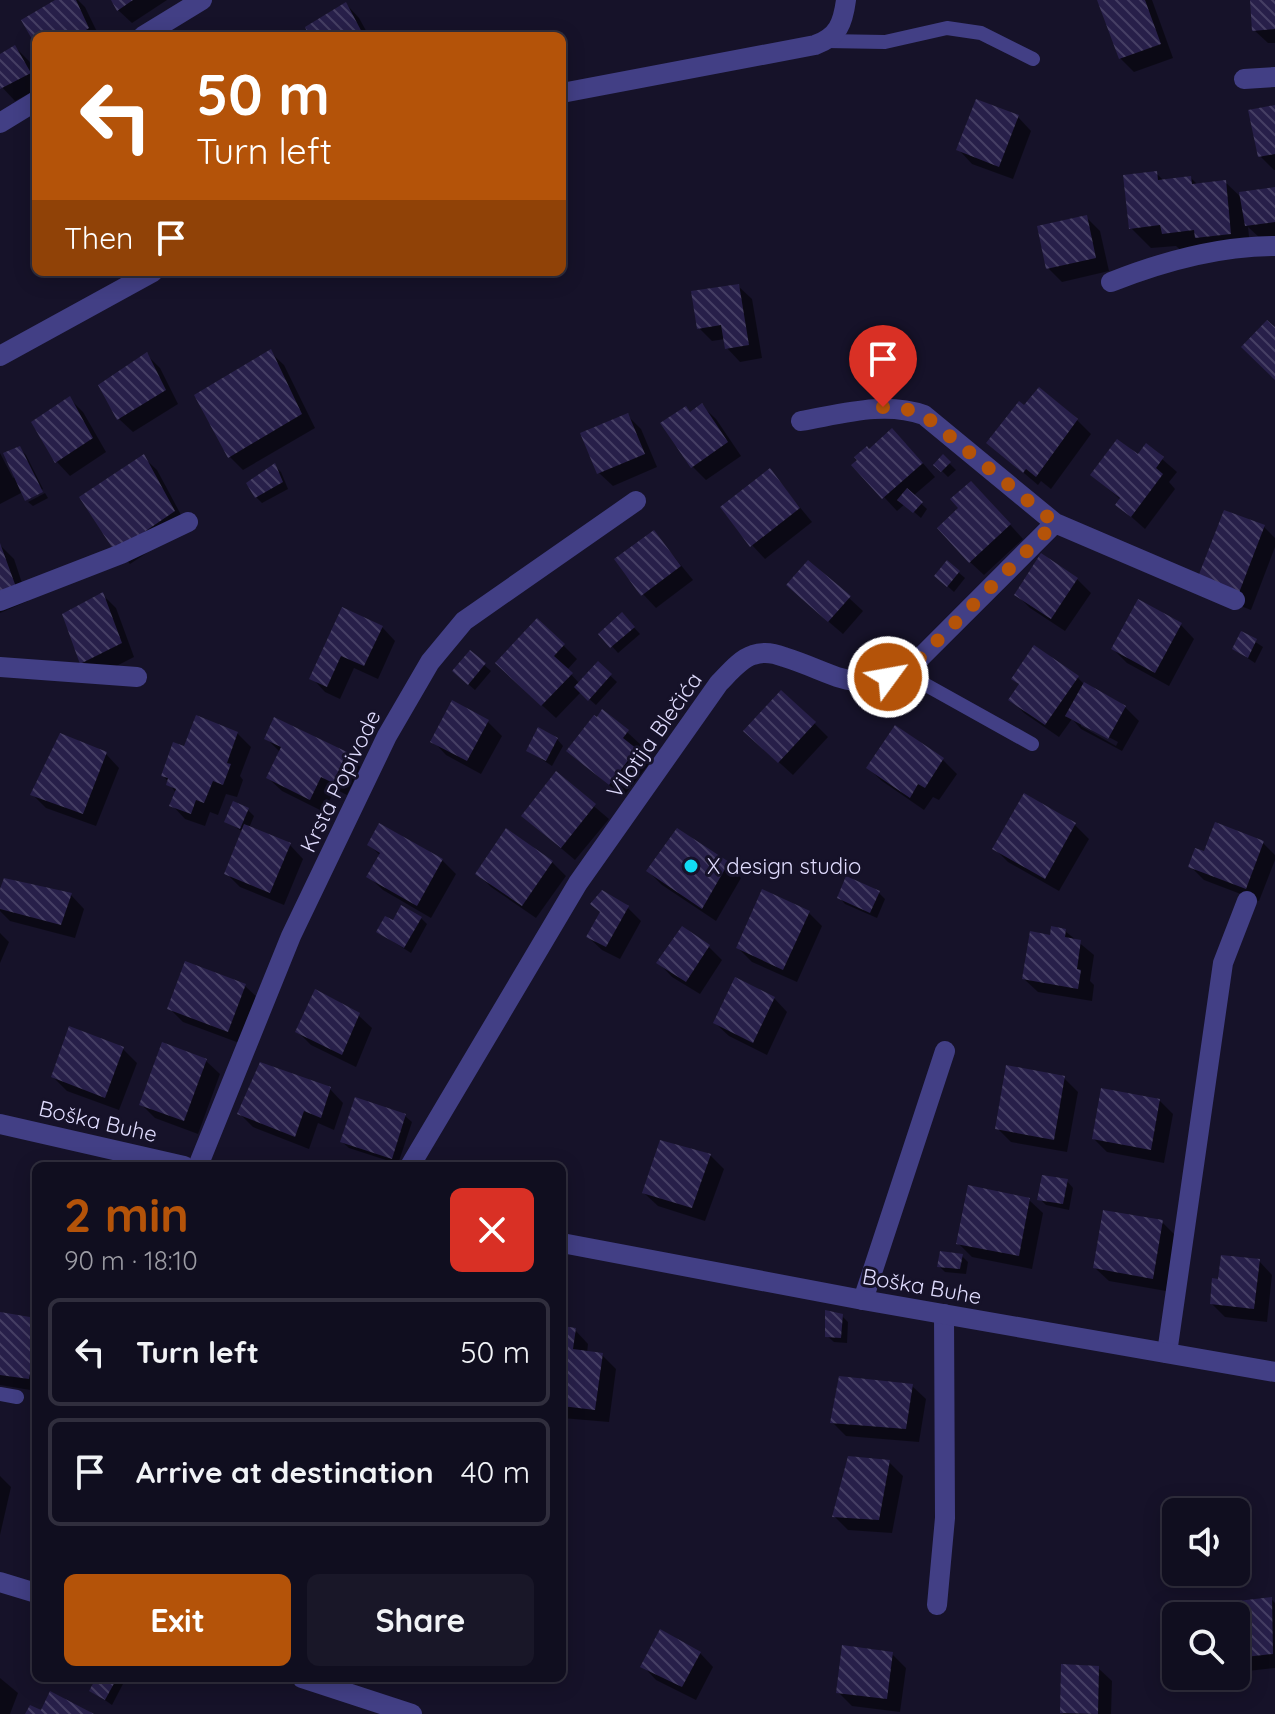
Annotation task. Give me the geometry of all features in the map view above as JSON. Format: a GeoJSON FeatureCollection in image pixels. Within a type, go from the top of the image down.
{"type":"FeatureCollection","features":[{"type":"Feature","properties":{"kind":"street"},"geometry":{"type":"LineString","coordinates":[[150,32],[202,0]]}},
{"type":"Feature","properties":{"kind":"street"},"geometry":{"type":"LineString","coordinates":[[566,92],[826,41],[844,21],[846,0]]}},
{"type":"Feature","properties":{"kind":"street"},"geometry":{"type":"LineString","coordinates":[[1244,79],[1275,77]]}},
{"type":"Feature","properties":{"kind":"street"},"geometry":{"type":"LineString","coordinates":[[0,123],[32,103]]}},
{"type":"Feature","properties":{"kind":"street"},"geometry":{"type":"LineString","coordinates":[[1111,282],[1160,262],[1241,248],[1275,246]]}},
{"type":"Feature","properties":{"kind":"street"},"geometry":{"type":"LineString","coordinates":[[0,356],[146,276]]}},
{"type":"Feature","properties":{"kind":"street"},"geometry":{"type":"LineString","coordinates":[[801,421],[883,407],[903,408],[924,415],[1055,523],[1235,600]]}},
{"type":"Feature","properties":{"kind":"street","name":"Krsta Popivode"},"geometry":{"type":"LineString","coordinates":[[200,1162],[291,936],[387,736],[430,662],[464,621],[636,501]]}},
{"type":"Feature","properties":{"kind":"street"},"geometry":{"type":"LineString","coordinates":[[0,601],[121,554],[188,522]]}},
{"type":"Feature","properties":{"kind":"street","name":"Vilotija Blečića"},"geometry":{"type":"LineString","coordinates":[[412,1162],[578,883],[719,683],[737,665],[752,655],[770,652],[839,680],[865,682],[901,671],[919,659],[1055,523]]}},
{"type":"Feature","properties":{"kind":"street"},"geometry":{"type":"LineString","coordinates":[[0,667],[137,677]]}},
{"type":"Feature","properties":{"kind":"street"},"geometry":{"type":"LineString","coordinates":[[1167,1353],[1223,963],[1247,901]]}},
{"type":"Feature","properties":{"kind":"street"},"geometry":{"type":"LineString","coordinates":[[863,1300],[945,1051]]}},
{"type":"Feature","properties":{"kind":"street","name":"Boška Buhe"},"geometry":{"type":"LineString","coordinates":[[0,1124],[166,1162]]}},
{"type":"Feature","properties":{"kind":"street","name":"Boška Buhe"},"geometry":{"type":"LineString","coordinates":[[566,1244],[863,1300],[1275,1372]]}},
{"type":"Feature","properties":{"kind":"street"},"geometry":{"type":"LineString","coordinates":[[937,1605],[945,1518],[944,1314]]}},
{"type":"Feature","properties":{"kind":"street"},"geometry":{"type":"LineString","coordinates":[[0,1582],[32,1592]]}},
{"type":"Feature","properties":{"kind":"street"},"geometry":{"type":"LineString","coordinates":[[314,1682],[412,1714]]}},
{"type":"Feature","properties":{"kind":"lane"},"geometry":{"type":"LineString","coordinates":[[826,41],[885,42],[947,28],[981,33],[1033,59]]}},
{"type":"Feature","properties":{"kind":"lane"},"geometry":{"type":"LineString","coordinates":[[901,671],[1032,744]]}},
{"type":"Feature","properties":{"kind":"lane"},"geometry":{"type":"LineString","coordinates":[[0,1394],[17,1397]]}},
{"type":"Feature","properties":{"kind":"building"},"geometry":{"type":"Polygon","coordinates":[[[55,0],[76,0],[89,28],[83,32],[32,32],[32,39],[21,20],[55,0]]]}},
{"type":"Feature","properties":{"kind":"building"},"geometry":{"type":"Polygon","coordinates":[[[111,0],[133,0],[117,11],[111,0]]]}},
{"type":"Feature","properties":{"kind":"building"},"geometry":{"type":"Polygon","coordinates":[[[1097,0],[1145,0],[1161,44],[1119,59],[1097,0]]]}},
{"type":"Feature","properties":{"kind":"building"},"geometry":{"type":"Polygon","coordinates":[[[1250,0],[1275,0],[1275,29],[1252,31],[1250,0]]]}},
{"type":"Feature","properties":{"kind":"building"},"geometry":{"type":"Polygon","coordinates":[[[346,2],[362,32],[307,32],[305,27],[346,2]]]}},
{"type":"Feature","properties":{"kind":"building"},"geometry":{"type":"Polygon","coordinates":[[[15,45],[31,73],[0,89],[0,54],[15,45]]]}},
{"type":"Feature","properties":{"kind":"building"},"geometry":{"type":"Polygon","coordinates":[[[976,99],[1019,115],[999,167],[956,150],[976,99]]]}},
{"type":"Feature","properties":{"kind":"building"},"geometry":{"type":"Polygon","coordinates":[[[1275,105],[1275,154],[1258,157],[1248,110],[1275,105]]]}},
{"type":"Feature","properties":{"kind":"building"},"geometry":{"type":"Polygon","coordinates":[[[1157,171],[1158,180],[1191,176],[1192,184],[1226,180],[1231,234],[1195,238],[1194,230],[1162,234],[1160,225],[1129,229],[1123,175],[1157,171]]]}},
{"type":"Feature","properties":{"kind":"building"},"geometry":{"type":"Polygon","coordinates":[[[1275,187],[1275,222],[1245,226],[1239,192],[1275,187]]]}},
{"type":"Feature","properties":{"kind":"building"},"geometry":{"type":"Polygon","coordinates":[[[1087,215],[1096,258],[1046,269],[1037,226],[1087,215]]]}},
{"type":"Feature","properties":{"kind":"building"},"geometry":{"type":"Polygon","coordinates":[[[739,284],[749,345],[725,349],[721,325],[697,329],[691,291],[739,284]]]}},
{"type":"Feature","properties":{"kind":"building"},"geometry":{"type":"Polygon","coordinates":[[[1267,320],[1275,327],[1275,380],[1241,347],[1267,320]]]}},
{"type":"Feature","properties":{"kind":"building"},"geometry":{"type":"Polygon","coordinates":[[[271,349],[302,414],[228,458],[194,395],[271,349]]]}},
{"type":"Feature","properties":{"kind":"building"},"geometry":{"type":"Polygon","coordinates":[[[147,352],[166,390],[117,420],[98,385],[147,352]]]}},
{"type":"Feature","properties":{"kind":"building"},"geometry":{"type":"Polygon","coordinates":[[[1039,387],[1078,419],[1036,477],[1026,469],[1023,473],[986,443],[1019,401],[1024,405],[1039,387]]]}},
{"type":"Feature","properties":{"kind":"building"},"geometry":{"type":"Polygon","coordinates":[[[70,396],[93,438],[55,463],[31,422],[70,396]]]}},
{"type":"Feature","properties":{"kind":"building"},"geometry":{"type":"Polygon","coordinates":[[[702,403],[728,442],[691,468],[660,423],[686,406],[690,412],[702,403]]]}},
{"type":"Feature","properties":{"kind":"building"},"geometry":{"type":"Polygon","coordinates":[[[628,413],[645,454],[597,474],[580,433],[628,413]]]}},
{"type":"Feature","properties":{"kind":"building"},"geometry":{"type":"Polygon","coordinates":[[[892,428],[923,463],[882,499],[851,465],[857,460],[854,457],[867,446],[869,449],[892,428]]]}},
{"type":"Feature","properties":{"kind":"building"},"geometry":{"type":"Polygon","coordinates":[[[1117,439],[1138,454],[1146,443],[1164,457],[1156,468],[1163,474],[1131,517],[1115,505],[1120,498],[1090,475],[1117,439]]]}},
{"type":"Feature","properties":{"kind":"building"},"geometry":{"type":"Polygon","coordinates":[[[20,446],[43,492],[25,501],[3,453],[20,446]]]}},
{"type":"Feature","properties":{"kind":"building"},"geometry":{"type":"Polygon","coordinates":[[[144,454],[175,511],[115,552],[79,497],[144,454]]]}},
{"type":"Feature","properties":{"kind":"building"},"geometry":{"type":"Polygon","coordinates":[[[943,454],[951,462],[941,472],[933,465],[943,454]]]}},
{"type":"Feature","properties":{"kind":"building"},"geometry":{"type":"Polygon","coordinates":[[[275,463],[283,482],[255,498],[246,483],[275,463]]]}},
{"type":"Feature","properties":{"kind":"building"},"geometry":{"type":"Polygon","coordinates":[[[770,468],[800,508],[750,547],[720,507],[770,468]]]}},
{"type":"Feature","properties":{"kind":"building"},"geometry":{"type":"Polygon","coordinates":[[[971,481],[1011,524],[969,563],[937,528],[958,508],[950,499],[971,481]]]}},
{"type":"Feature","properties":{"kind":"building"},"geometry":{"type":"Polygon","coordinates":[[[907,488],[923,502],[913,513],[897,500],[907,488]]]}},
{"type":"Feature","properties":{"kind":"building"},"geometry":{"type":"Polygon","coordinates":[[[1224,510],[1265,525],[1237,598],[1196,582],[1224,510]]]}},
{"type":"Feature","properties":{"kind":"building"},"geometry":{"type":"Polygon","coordinates":[[[654,530],[681,566],[641,596],[614,559],[654,530]]]}},
{"type":"Feature","properties":{"kind":"building"},"geometry":{"type":"Polygon","coordinates":[[[0,543],[16,587],[0,594],[0,543]]]}},
{"type":"Feature","properties":{"kind":"building"},"geometry":{"type":"Polygon","coordinates":[[[1041,553],[1078,578],[1051,619],[1014,595],[1041,553]]]}},
{"type":"Feature","properties":{"kind":"building"},"geometry":{"type":"Polygon","coordinates":[[[808,560],[851,596],[828,622],[786,585],[808,560]]]}},
{"type":"Feature","properties":{"kind":"building"},"geometry":{"type":"Polygon","coordinates":[[[947,560],[960,571],[947,587],[934,576],[947,560]]]}},
{"type":"Feature","properties":{"kind":"building"},"geometry":{"type":"Polygon","coordinates":[[[103,592],[122,643],[80,664],[62,614],[103,592]]]}},
{"type":"Feature","properties":{"kind":"building"},"geometry":{"type":"Polygon","coordinates":[[[1138,599],[1182,623],[1155,673],[1111,649],[1138,599]]]}},
{"type":"Feature","properties":{"kind":"building"},"geometry":{"type":"Polygon","coordinates":[[[342,607],[383,626],[364,666],[341,656],[327,687],[309,679],[342,607]]]}},
{"type":"Feature","properties":{"kind":"building"},"geometry":{"type":"Polygon","coordinates":[[[622,612],[635,627],[610,648],[598,634],[622,612]]]}},
{"type":"Feature","properties":{"kind":"building"},"geometry":{"type":"Polygon","coordinates":[[[537,618],[565,644],[554,656],[573,673],[541,706],[495,663],[537,618]]]}},
{"type":"Feature","properties":{"kind":"building"},"geometry":{"type":"Polygon","coordinates":[[[1241,631],[1257,639],[1248,658],[1232,649],[1241,631]]]}},
{"type":"Feature","properties":{"kind":"building"},"geometry":{"type":"Polygon","coordinates":[[[1034,645],[1079,676],[1045,725],[1008,700],[1019,684],[1011,679],[1034,645]]]}},
{"type":"Feature","properties":{"kind":"building"},"geometry":{"type":"Polygon","coordinates":[[[470,650],[486,663],[468,685],[452,671],[470,650]]]}},
{"type":"Feature","properties":{"kind":"building"},"geometry":{"type":"Polygon","coordinates":[[[598,661],[612,674],[588,701],[574,687],[598,661]]]}},
{"type":"Feature","properties":{"kind":"building"},"geometry":{"type":"Polygon","coordinates":[[[1084,682],[1126,706],[1108,739],[1065,716],[1084,682]]]}},
{"type":"Feature","properties":{"kind":"building"},"geometry":{"type":"Polygon","coordinates":[[[781,690],[816,722],[778,763],[743,731],[781,690]]]}},
{"type":"Feature","properties":{"kind":"building"},"geometry":{"type":"Polygon","coordinates":[[[452,700],[489,720],[467,761],[430,742],[452,700]]]}},
{"type":"Feature","properties":{"kind":"building"},"geometry":{"type":"Polygon","coordinates":[[[602,709],[629,730],[623,738],[637,749],[609,785],[566,751],[602,709]]]}},
{"type":"Feature","properties":{"kind":"building"},"geometry":{"type":"Polygon","coordinates":[[[196,715],[238,732],[223,785],[213,781],[204,803],[196,800],[191,814],[169,806],[176,789],[166,785],[168,778],[161,776],[173,742],[184,746],[196,715]]]}},
{"type":"Feature","properties":{"kind":"building"},"geometry":{"type":"Polygon","coordinates":[[[274,717],[347,752],[333,783],[321,777],[310,800],[266,778],[281,747],[264,739],[274,717]]]}},
{"type":"Feature","properties":{"kind":"building"},"geometry":{"type":"Polygon","coordinates":[[[895,725],[944,758],[925,788],[918,784],[910,798],[866,768],[895,725]]]}},
{"type":"Feature","properties":{"kind":"building"},"geometry":{"type":"Polygon","coordinates":[[[538,727],[558,738],[546,761],[526,751],[538,727]]]}},
{"type":"Feature","properties":{"kind":"building"},"geometry":{"type":"Polygon","coordinates":[[[60,733],[107,752],[83,814],[30,795],[60,733]]]}},
{"type":"Feature","properties":{"kind":"building"},"geometry":{"type":"Polygon","coordinates":[[[556,771],[596,804],[561,848],[521,816],[556,771]]]}},
{"type":"Feature","properties":{"kind":"building"},"geometry":{"type":"Polygon","coordinates":[[[1024,793],[1076,823],[1045,879],[992,849],[1024,793]]]}},
{"type":"Feature","properties":{"kind":"building"},"geometry":{"type":"Polygon","coordinates":[[[233,801],[249,808],[240,829],[224,822],[233,801]]]}},
{"type":"Feature","properties":{"kind":"building"},"geometry":{"type":"Polygon","coordinates":[[[1215,822],[1264,841],[1246,889],[1188,867],[1195,848],[1204,851],[1215,822]]]}},
{"type":"Feature","properties":{"kind":"building"},"geometry":{"type":"Polygon","coordinates":[[[379,823],[443,859],[417,906],[366,877],[380,853],[367,845],[379,823]]]}},
{"type":"Feature","properties":{"kind":"building"},"geometry":{"type":"Polygon","coordinates":[[[244,824],[291,843],[270,893],[224,874],[244,824]]]}},
{"type":"Feature","properties":{"kind":"building"},"geometry":{"type":"Polygon","coordinates":[[[506,828],[553,861],[522,906],[475,874],[506,828]]]}},
{"type":"Feature","properties":{"kind":"building"},"geometry":{"type":"Polygon","coordinates":[[[677,828],[729,862],[702,909],[646,871],[677,828]]]}},
{"type":"Feature","properties":{"kind":"building"},"geometry":{"type":"Polygon","coordinates":[[[846,876],[880,891],[870,913],[837,898],[846,876]]]}},
{"type":"Feature","properties":{"kind":"building"},"geometry":{"type":"Polygon","coordinates":[[[4,878],[72,893],[61,925],[0,909],[0,889],[4,878]]]}},
{"type":"Feature","properties":{"kind":"building"},"geometry":{"type":"Polygon","coordinates":[[[762,889],[810,911],[783,970],[736,948],[762,889]]]}},
{"type":"Feature","properties":{"kind":"building"},"geometry":{"type":"Polygon","coordinates":[[[602,890],[629,906],[606,947],[586,937],[600,912],[590,904],[602,890]]]}},
{"type":"Feature","properties":{"kind":"building"},"geometry":{"type":"Polygon","coordinates":[[[401,905],[422,917],[404,948],[376,932],[385,916],[393,920],[401,905]]]}},
{"type":"Feature","properties":{"kind":"building"},"geometry":{"type":"Polygon","coordinates":[[[682,926],[710,945],[686,982],[656,963],[682,926]]]}},
{"type":"Feature","properties":{"kind":"building"},"geometry":{"type":"Polygon","coordinates":[[[1051,926],[1066,929],[1065,937],[1081,940],[1078,989],[1022,979],[1030,931],[1050,935],[1051,926]]]}},
{"type":"Feature","properties":{"kind":"building"},"geometry":{"type":"Polygon","coordinates":[[[185,961],[246,984],[228,1032],[167,1009],[185,961]]]}},
{"type":"Feature","properties":{"kind":"building"},"geometry":{"type":"Polygon","coordinates":[[[735,977],[775,997],[753,1043],[713,1023],[735,977]]]}},
{"type":"Feature","properties":{"kind":"building"},"geometry":{"type":"Polygon","coordinates":[[[315,989],[360,1013],[342,1055],[295,1032],[315,989]]]}},
{"type":"Feature","properties":{"kind":"building"},"geometry":{"type":"Polygon","coordinates":[[[69,1026],[124,1047],[105,1098],[51,1077],[69,1026]]]}},
{"type":"Feature","properties":{"kind":"building"},"geometry":{"type":"Polygon","coordinates":[[[162,1042],[207,1059],[184,1121],[139,1105],[162,1042]]]}},
{"type":"Feature","properties":{"kind":"building"},"geometry":{"type":"Polygon","coordinates":[[[260,1062],[331,1087],[321,1118],[304,1111],[295,1137],[237,1114],[260,1062]]]}},
{"type":"Feature","properties":{"kind":"building"},"geometry":{"type":"Polygon","coordinates":[[[1006,1065],[1065,1076],[1054,1140],[995,1129],[1006,1065]]]}},
{"type":"Feature","properties":{"kind":"building"},"geometry":{"type":"Polygon","coordinates":[[[1101,1088],[1160,1099],[1151,1150],[1092,1139],[1101,1088]]]}},
{"type":"Feature","properties":{"kind":"building"},"geometry":{"type":"Polygon","coordinates":[[[355,1097],[406,1114],[392,1159],[340,1142],[355,1097]]]}},
{"type":"Feature","properties":{"kind":"building"},"geometry":{"type":"Polygon","coordinates":[[[660,1140],[711,1154],[692,1208],[642,1193],[660,1140]]]}},
{"type":"Feature","properties":{"kind":"building"},"geometry":{"type":"Polygon","coordinates":[[[1042,1175],[1068,1179],[1063,1204],[1037,1200],[1042,1175]]]}},
{"type":"Feature","properties":{"kind":"building"},"geometry":{"type":"Polygon","coordinates":[[[968,1185],[1030,1198],[1019,1256],[956,1244],[968,1185]]]}},
{"type":"Feature","properties":{"kind":"building"},"geometry":{"type":"Polygon","coordinates":[[[1103,1210],[1163,1220],[1153,1279],[1093,1268],[1103,1210]]]}},
{"type":"Feature","properties":{"kind":"building"},"geometry":{"type":"Polygon","coordinates":[[[940,1251],[963,1254],[960,1269],[937,1267],[940,1251]]]}},
{"type":"Feature","properties":{"kind":"building"},"geometry":{"type":"Polygon","coordinates":[[[1221,1255],[1260,1259],[1254,1309],[1210,1304],[1212,1278],[1218,1279],[1221,1255]]]}},
{"type":"Feature","properties":{"kind":"building"},"geometry":{"type":"Polygon","coordinates":[[[825,1310],[843,1314],[841,1338],[825,1337],[825,1310]]]}},
{"type":"Feature","properties":{"kind":"building"},"geometry":{"type":"Polygon","coordinates":[[[0,1312],[32,1317],[29,1379],[0,1375],[0,1312]]]}},
{"type":"Feature","properties":{"kind":"building"},"geometry":{"type":"Polygon","coordinates":[[[566,1327],[576,1328],[573,1349],[603,1353],[595,1410],[566,1406],[566,1327]]]}},
{"type":"Feature","properties":{"kind":"building"},"geometry":{"type":"Polygon","coordinates":[[[839,1376],[913,1384],[906,1429],[830,1423],[839,1376]]]}},
{"type":"Feature","properties":{"kind":"building"},"geometry":{"type":"Polygon","coordinates":[[[848,1456],[890,1460],[879,1520],[832,1517],[848,1456]]]}},
{"type":"Feature","properties":{"kind":"building"},"geometry":{"type":"Polygon","coordinates":[[[1272,1597],[1273,1654],[1250,1656],[1250,1602],[1230,1602],[1272,1597]]]}},
{"type":"Feature","properties":{"kind":"building"},"geometry":{"type":"Polygon","coordinates":[[[660,1629],[701,1652],[682,1687],[640,1667],[660,1629]]]}},
{"type":"Feature","properties":{"kind":"building"},"geometry":{"type":"Polygon","coordinates":[[[842,1645],[893,1652],[887,1699],[836,1693],[842,1645]]]}},
{"type":"Feature","properties":{"kind":"building"},"geometry":{"type":"Polygon","coordinates":[[[1061,1664],[1099,1666],[1098,1714],[1060,1713],[1061,1664]]]}},
{"type":"Feature","properties":{"kind":"building"},"geometry":{"type":"Polygon","coordinates":[[[94,1682],[115,1682],[105,1700],[89,1691],[94,1682]]]}},
{"type":"Feature","properties":{"kind":"building"},"geometry":{"type":"Polygon","coordinates":[[[50,1691],[94,1714],[25,1714],[30,1705],[41,1710],[50,1691]]]}},
{"type":"Feature","properties":{"kind":"place","name":"X design studio"},"geometry":{"type":"Point","coordinates":[691,866]}},
{"type":"Feature","properties":{"kind":"route"},"geometry":{"type":"LineString","coordinates":[[883,407],[903,408],[924,415],[1055,523],[919,659],[888,677]]}}]}
